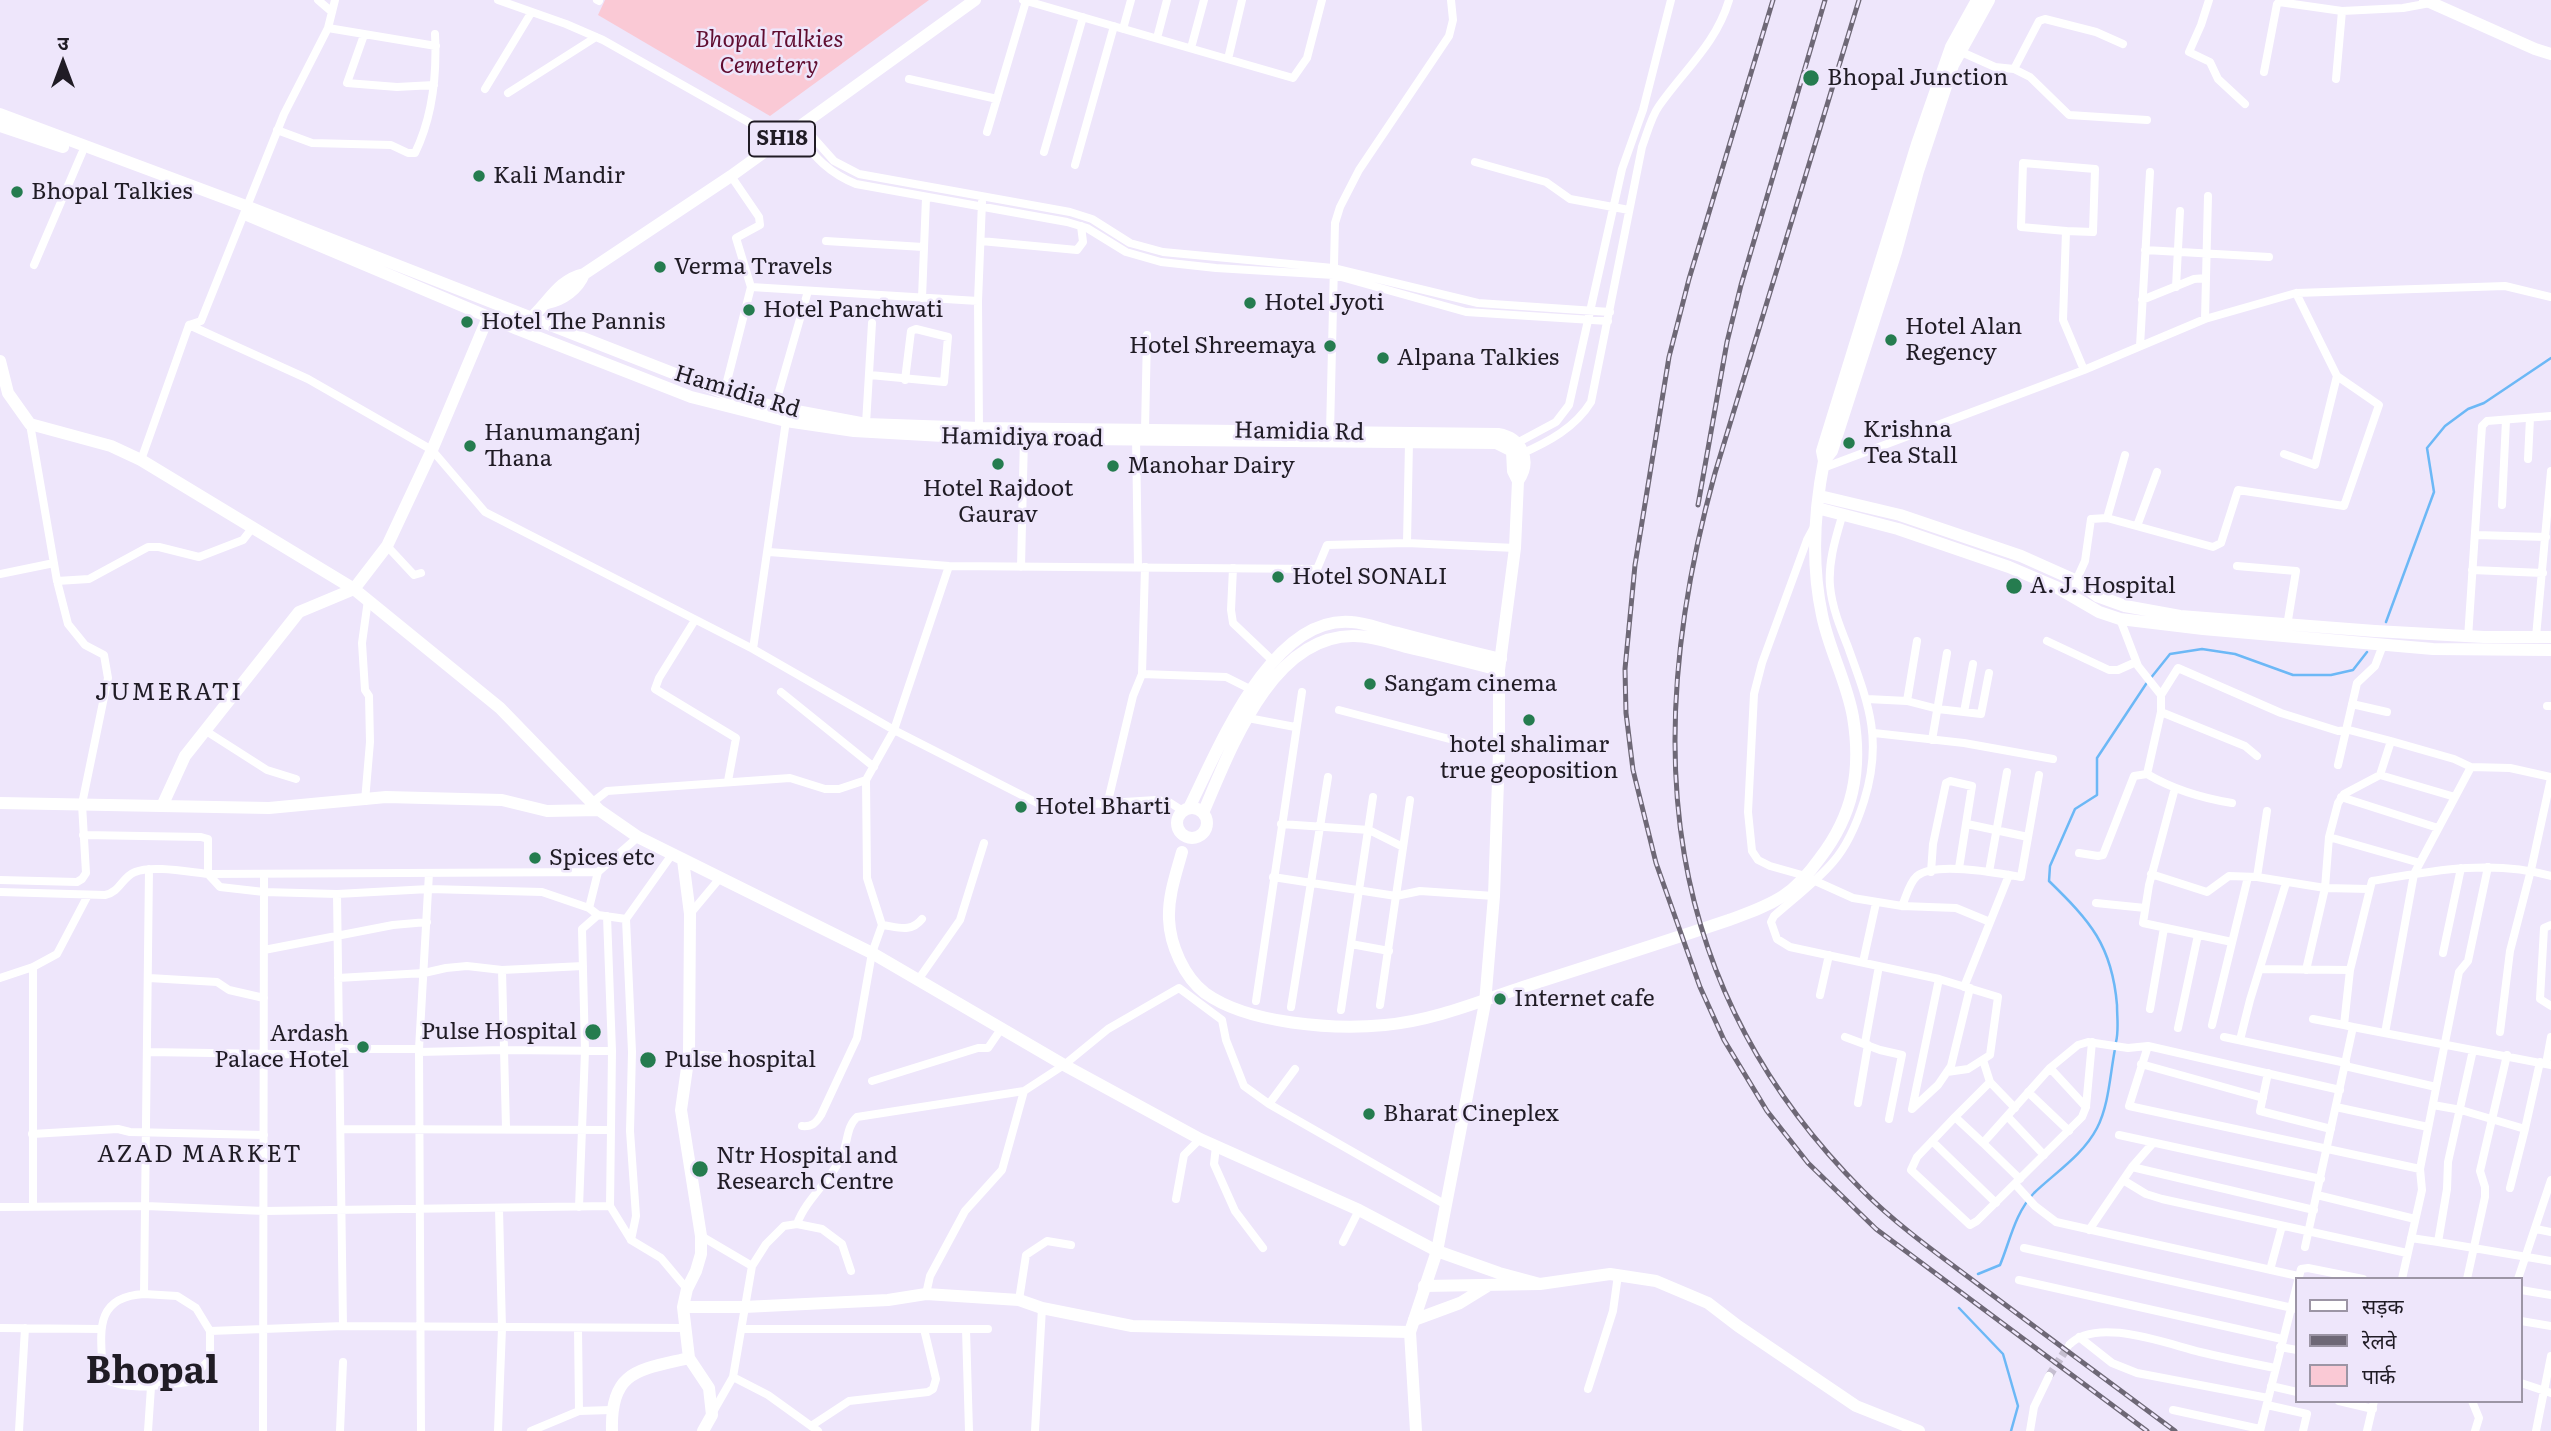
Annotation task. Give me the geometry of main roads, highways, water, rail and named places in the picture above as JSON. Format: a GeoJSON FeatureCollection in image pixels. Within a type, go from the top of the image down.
{"type":"FeatureCollection","features":[{"type":"Feature","properties":{"kind":"main road","name":"SH18"},"geometry":{"type":"LineString","coordinates":[[516,329],[532,318],[563,284],[576,275],[584,274],[731,176],[975,0]]}},
{"type":"Feature","properties":{"kind":"main road"},"geometry":{"type":"LineString","coordinates":[[1500,664],[1350,621],[1321,626],[1294,641],[1273,661],[1250,689],[1176,823],[1182,852],[1170,901],[1169,921],[1173,943],[1181,962],[1203,992],[1228,1005],[1266,1017],[1315,1026],[1386,1025],[1446,1013],[1760,908],[1785,895],[1811,870],[1833,841],[1846,817],[1856,770],[1857,746],[1853,715],[1822,618],[1816,586],[1815,525],[1824,465],[1832,451],[1896,252],[1912,175],[1953,65],[1955,49],[1977,0]]}},
{"type":"Feature","properties":{"kind":"main road"},"geometry":{"type":"LineString","coordinates":[[1955,49],[1989,0]]}},
{"type":"Feature","properties":{"kind":"main road"},"geometry":{"type":"LineString","coordinates":[[2428,1],[2551,54]]}},
{"type":"Feature","properties":{"kind":"main road","name":"Hamidia Rd"},"geometry":{"type":"LineString","coordinates":[[0,114],[82,153],[245,210],[516,329]]}},
{"type":"Feature","properties":{"kind":"main road","name":"Hamidia Rd"},"geometry":{"type":"LineString","coordinates":[[0,126],[43,136],[245,210],[532,318],[773,413],[866,424],[979,428],[1024,433]]}},
{"type":"Feature","properties":{"kind":"main road"},"geometry":{"type":"LineString","coordinates":[[163,804],[185,756],[299,612],[354,589],[387,546],[432,450],[488,317]]}},
{"type":"Feature","properties":{"kind":"main road","name":"Hamidiya road"},"geometry":{"type":"LineString","coordinates":[[516,329],[691,397],[773,413],[786,421],[854,431],[979,438],[1024,433],[1330,438],[1496,443],[1516,450]]}},
{"type":"Feature","properties":{"kind":"main road"},"geometry":{"type":"LineString","coordinates":[[0,361],[3,385],[30,424],[111,446],[141,460],[354,589],[500,708],[596,806],[638,837],[872,953],[1064,1065],[1200,1139],[1359,1210],[1437,1251],[1539,1284]]}},
{"type":"Feature","properties":{"kind":"main road","name":"Hamidia Rd"},"geometry":{"type":"LineString","coordinates":[[1330,438],[1498,434],[1508,435],[1516,450]]}},
{"type":"Feature","properties":{"kind":"main road"},"geometry":{"type":"LineString","coordinates":[[1416,1431],[1412,1326],[1437,1251],[1485,1003],[1494,896],[1500,664],[1515,548],[1518,481],[1513,471],[1516,450]]}},
{"type":"Feature","properties":{"kind":"main road"},"geometry":{"type":"LineString","coordinates":[[1819,502],[1843,513],[2009,567],[2070,594],[2099,612],[2120,619],[2203,629],[2286,630],[2551,650]]}},
{"type":"Feature","properties":{"kind":"main road"},"geometry":{"type":"LineString","coordinates":[[1819,502],[1900,515],[2021,556],[2077,582],[2097,596],[2125,606],[2383,645],[2551,637]]}},
{"type":"Feature","properties":{"kind":"main road"},"geometry":{"type":"LineString","coordinates":[[1898,529],[1900,515]]}},
{"type":"Feature","properties":{"kind":"main road"},"geometry":{"type":"LineString","coordinates":[[1345,622],[1347,636]]}},
{"type":"Feature","properties":{"kind":"main road"},"geometry":{"type":"LineString","coordinates":[[1203,813],[1260,695],[1282,670],[1306,650],[1331,638],[1347,636],[1370,638],[1500,664]]}},
{"type":"Feature","properties":{"kind":"main road"},"geometry":{"type":"LineString","coordinates":[[0,803],[269,808],[386,797],[502,800],[547,811],[596,806]]}},
{"type":"Feature","properties":{"kind":"main road"},"geometry":{"type":"LineString","coordinates":[[1182,852],[1206,830],[1207,820],[1203,813],[1195,808],[1186,809]]}},
{"type":"Feature","properties":{"kind":"main road"},"geometry":{"type":"LineString","coordinates":[[1180,832],[1186,838],[1195,838]]}},
{"type":"Feature","properties":{"kind":"main road"},"geometry":{"type":"LineString","coordinates":[[678,856],[690,914],[689,1054],[681,1110],[701,1236],[701,1254],[683,1307],[689,1357],[709,1388],[712,1415],[703,1431]]}},
{"type":"Feature","properties":{"kind":"main road"},"geometry":{"type":"LineString","coordinates":[[683,1307],[888,1300],[926,1294],[1019,1300],[1042,1308],[1132,1326],[1412,1326],[1460,1303],[1487,1286],[1493,1271]]}},
{"type":"Feature","properties":{"kind":"main road"},"geometry":{"type":"LineString","coordinates":[[1424,1286],[1539,1284],[1610,1274],[1656,1280],[1709,1303],[1738,1326],[1856,1406],[1919,1431]]}},
{"type":"Feature","properties":{"kind":"main road"},"geometry":{"type":"LineString","coordinates":[[612,1431],[611,1410],[620,1383],[640,1370],[689,1357]]}},
{"type":"Feature","properties":{"kind":"waterway"},"geometry":{"type":"LineString","coordinates":[[2386,622],[2434,492],[2427,448],[2445,426],[2468,409],[2484,403],[2551,358]]}},
{"type":"Feature","properties":{"kind":"waterway"},"geometry":{"type":"LineString","coordinates":[[2116,1042],[2117,1005],[2110,966],[2104,950],[2087,922],[2049,881],[2050,866],[2075,809],[2097,795],[2097,758],[2146,684],[2170,654],[2202,649],[2235,654],[2293,675],[2331,675],[2353,670],[2367,652]]}},
{"type":"Feature","properties":{"kind":"waterway"},"geometry":{"type":"LineString","coordinates":[[1978,1274],[2000,1265],[2027,1201],[2077,1155],[2091,1138],[2104,1109],[2115,1049]]}},
{"type":"Feature","properties":{"kind":"waterway"},"geometry":{"type":"LineString","coordinates":[[1959,1308],[2003,1354],[2018,1406],[2011,1431]]}},
{"type":"Feature","properties":{"kind":"tunnel"},"geometry":{"type":"LineString","coordinates":[[2049,1376],[2069,1345]]}},
{"type":"Feature","properties":{"kind":"railway"},"geometry":{"type":"LineString","coordinates":[[1773,0],[1689,279],[1669,357],[1635,565],[1625,669],[1626,713],[1633,770],[1656,863],[1700,987],[1724,1040],[1767,1111],[1808,1163],[1876,1229],[2147,1431]]}},
{"type":"Feature","properties":{"kind":"railway"},"geometry":{"type":"LineString","coordinates":[[1698,505],[1727,342],[1741,285],[1825,0]]}},
{"type":"Feature","properties":{"kind":"railway"},"geometry":{"type":"LineString","coordinates":[[1859,0],[1715,473],[1692,572],[1678,669],[1675,763],[1684,855],[1707,944],[1743,1030],[1795,1112],[1863,1191],[1893,1219],[2175,1431]]}},
{"type":"Feature","properties":{"kind":"place","name":"Bhopal Junction"},"geometry":{"type":"Point","coordinates":[1811,78]}},
{"type":"Feature","properties":{"kind":"place","name":"Kali Mandir"},"geometry":{"type":"Point","coordinates":[479,176]}},
{"type":"Feature","properties":{"kind":"place","name":"Bhopal Talkies"},"geometry":{"type":"Point","coordinates":[17,192]}},
{"type":"Feature","properties":{"kind":"place","name":"Verma Travels"},"geometry":{"type":"Point","coordinates":[660,267]}},
{"type":"Feature","properties":{"kind":"place","name":"Hotel Jyoti"},"geometry":{"type":"Point","coordinates":[1250,303]}},
{"type":"Feature","properties":{"kind":"place","name":"Hotel Panchwati"},"geometry":{"type":"Point","coordinates":[749,310]}},
{"type":"Feature","properties":{"kind":"place","name":"Hotel The Pannis"},"geometry":{"type":"Point","coordinates":[467,322]}},
{"type":"Feature","properties":{"kind":"place","name":"Hotel Alan Regency"},"geometry":{"type":"Point","coordinates":[1891,340]}},
{"type":"Feature","properties":{"kind":"place","name":"Hotel Shreemaya"},"geometry":{"type":"Point","coordinates":[1330,346]}},
{"type":"Feature","properties":{"kind":"place","name":"Alpana Talkies"},"geometry":{"type":"Point","coordinates":[1383,358]}},
{"type":"Feature","properties":{"kind":"place","name":"Krishna Tea Stall"},"geometry":{"type":"Point","coordinates":[1849,443]}},
{"type":"Feature","properties":{"kind":"place","name":"Hanumanganj Thana"},"geometry":{"type":"Point","coordinates":[470,446]}},
{"type":"Feature","properties":{"kind":"place","name":"Hotel Rajdoot Gaurav"},"geometry":{"type":"Point","coordinates":[998,464]}},
{"type":"Feature","properties":{"kind":"place","name":"Manohar Dairy"},"geometry":{"type":"Point","coordinates":[1113,466]}},
{"type":"Feature","properties":{"kind":"place","name":"Hotel SONALI"},"geometry":{"type":"Point","coordinates":[1278,577]}},
{"type":"Feature","properties":{"kind":"place","name":"A. J. Hospital"},"geometry":{"type":"Point","coordinates":[2014,586]}},
{"type":"Feature","properties":{"kind":"place","name":"Sangam cinema"},"geometry":{"type":"Point","coordinates":[1370,684]}},
{"type":"Feature","properties":{"kind":"place","name":"hotel shalimar true geoposition"},"geometry":{"type":"Point","coordinates":[1529,720]}},
{"type":"Feature","properties":{"kind":"place","name":"Hotel Bharti"},"geometry":{"type":"Point","coordinates":[1021,807]}},
{"type":"Feature","properties":{"kind":"place","name":"Spices etc"},"geometry":{"type":"Point","coordinates":[535,858]}},
{"type":"Feature","properties":{"kind":"place","name":"Internet cafe"},"geometry":{"type":"Point","coordinates":[1500,999]}},
{"type":"Feature","properties":{"kind":"place","name":"Pulse Hospital"},"geometry":{"type":"Point","coordinates":[593,1032]}},
{"type":"Feature","properties":{"kind":"place","name":"Ardash Palace Hotel"},"geometry":{"type":"Point","coordinates":[363,1047]}},
{"type":"Feature","properties":{"kind":"place","name":"Pulse hospital"},"geometry":{"type":"Point","coordinates":[648,1060]}},
{"type":"Feature","properties":{"kind":"place","name":"Bharat Cineplex"},"geometry":{"type":"Point","coordinates":[1369,1114]}},
{"type":"Feature","properties":{"kind":"place","name":"Ntr Hospital and Research Centre"},"geometry":{"type":"Point","coordinates":[700,1169]}},
{"type":"Feature","properties":{"kind":"district","name":"JUMERATI"},"geometry":{"type":"Point","coordinates":[169,693]}},
{"type":"Feature","properties":{"kind":"district","name":"AZAD MARKET"},"geometry":{"type":"Point","coordinates":[200,1155]}},
{"type":"Feature","properties":{"kind":"district","name":"Bhopal"},"geometry":{"type":"Point","coordinates":[152,1372]}},
{"type":"Feature","properties":{"kind":"park label","name":"Bhopal Talkies Cemetery"},"geometry":{"type":"Point","coordinates":[769,53]}}]}
